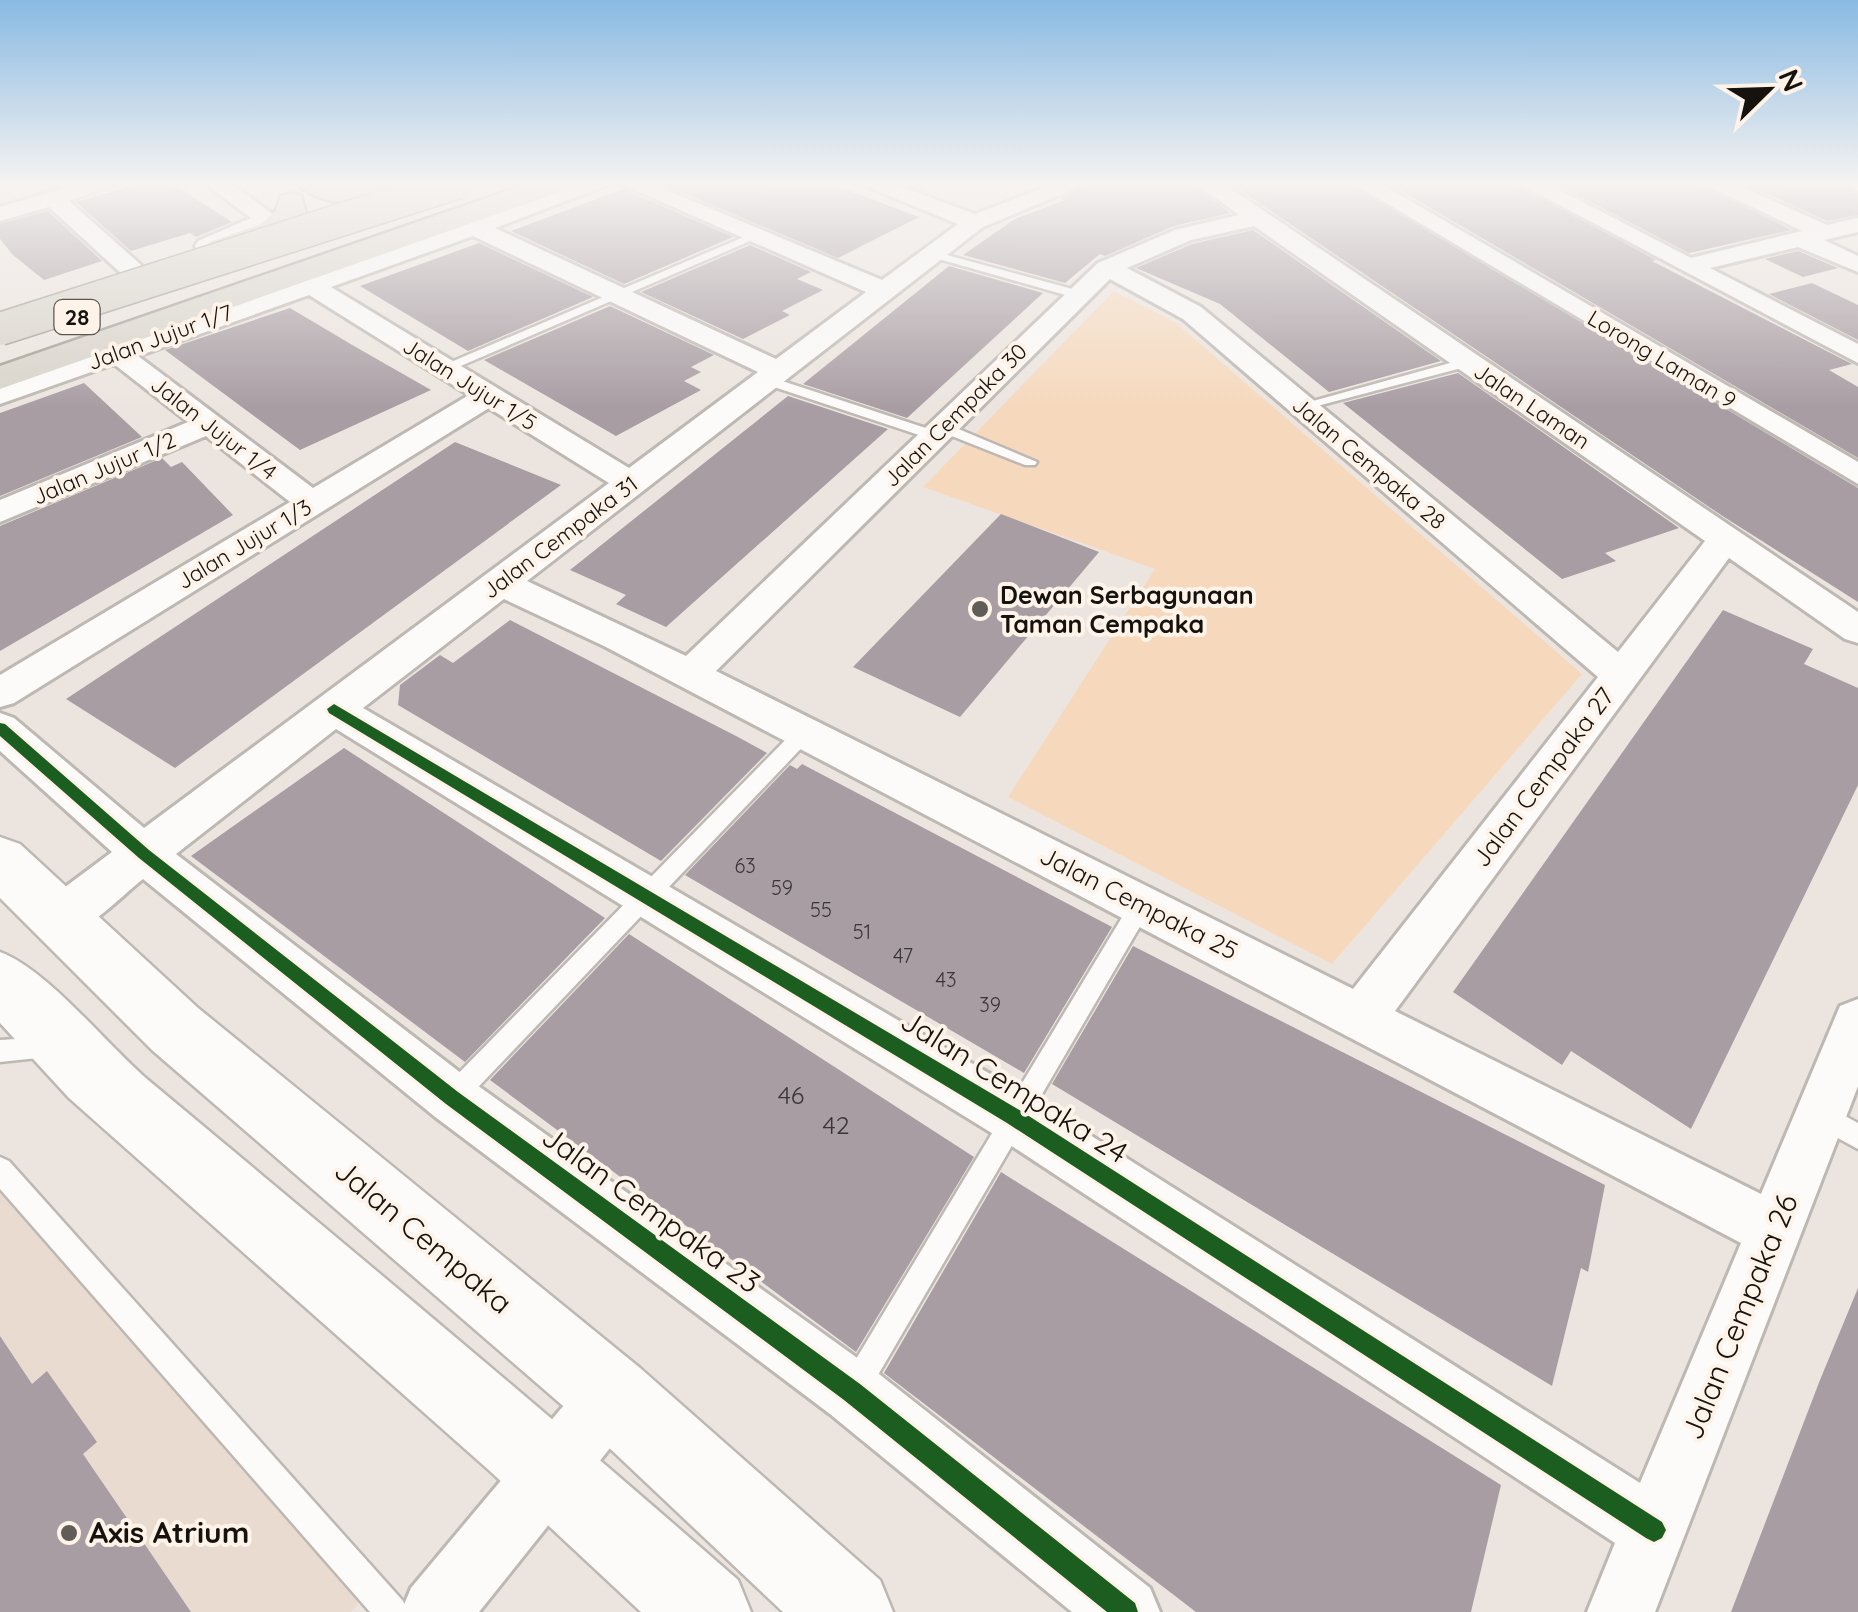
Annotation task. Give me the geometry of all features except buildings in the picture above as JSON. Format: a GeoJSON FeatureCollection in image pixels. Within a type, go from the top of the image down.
{"type":"FeatureCollection","features":[{"type":"Feature","properties":{"kind":"highway"},"geometry":{"type":"LineString","coordinates":[[0,326],[197,257]]}},
{"type":"Feature","properties":{"kind":"highway","name":"28"},"geometry":{"type":"LineString","coordinates":[[0,326],[219,257]]}},
{"type":"Feature","properties":{"kind":"highway","name":"28"},"geometry":{"type":"LineString","coordinates":[[0,343],[285,257]]}},
{"type":"Feature","properties":{"kind":"highway"},"geometry":{"type":"LineString","coordinates":[[0,378],[325,257]]}},
{"type":"Feature","properties":{"kind":"main road","name":"Jalan Cempaka"},"geometry":{"type":"LineString","coordinates":[[0,861],[57,920],[175,1029],[612,1396],[848,1612]]}},
{"type":"Feature","properties":{"kind":"main road"},"geometry":{"type":"LineString","coordinates":[[14,1012],[551,1470],[706,1612]]}},
{"type":"Feature","properties":{"kind":"street"},"geometry":{"type":"LineString","coordinates":[[118,257],[132,270]]}},
{"type":"Feature","properties":{"kind":"street"},"geometry":{"type":"LineString","coordinates":[[0,314],[172,257]]}},
{"type":"Feature","properties":{"kind":"street","name":"Jalan Jujur 1/7"},"geometry":{"type":"LineString","coordinates":[[0,396],[387,257]]}},
{"type":"Feature","properties":{"kind":"street"},"geometry":{"type":"LineString","coordinates":[[537,257],[773,376]]}},
{"type":"Feature","properties":{"kind":"street"},"geometry":{"type":"LineString","coordinates":[[805,257],[885,291]]}},
{"type":"Feature","properties":{"kind":"street","name":"Jalan Cempaka 31"},"geometry":{"type":"LineString","coordinates":[[57,920],[928,257]]}},
{"type":"Feature","properties":{"kind":"street","name":"Jalan Cempaka 30"},"geometry":{"type":"LineString","coordinates":[[690,674],[1076,294],[1107,268],[1132,257]]}},
{"type":"Feature","properties":{"kind":"street","name":"Jalan Laman"},"geometry":{"type":"LineString","coordinates":[[1315,257],[1858,630]]}},
{"type":"Feature","properties":{"kind":"street","name":"Lorong Laman 9"},"geometry":{"type":"LineString","coordinates":[[1489,257],[1858,475]]}},
{"type":"Feature","properties":{"kind":"street"},"geometry":{"type":"LineString","coordinates":[[1670,257],[1858,355]]}},
{"type":"Feature","properties":{"kind":"street"},"geometry":{"type":"LineString","coordinates":[[1687,266],[1724,257]]}},
{"type":"Feature","properties":{"kind":"street","name":"Jalan Cempaka 28"},"geometry":{"type":"LineString","coordinates":[[1107,268],[1192,312],[1620,676]]}},
{"type":"Feature","properties":{"kind":"street","name":"Jalan Jujur 1/5"},"geometry":{"type":"LineString","coordinates":[[309,284],[631,484]]}},
{"type":"Feature","properties":{"kind":"street","name":"Jalan Jujur 1/4"},"geometry":{"type":"LineString","coordinates":[[116,352],[312,504]]}},
{"type":"Feature","properties":{"kind":"street","name":"Jalan Jujur 1/3"},"geometry":{"type":"LineString","coordinates":[[0,692],[488,396]]}},
{"type":"Feature","properties":{"kind":"street","name":"Jalan Jujur 1/2"},"geometry":{"type":"LineString","coordinates":[[0,512],[209,424]]}},
{"type":"Feature","properties":{"kind":"street","name":"Jalan Cempaka 27"},"geometry":{"type":"LineString","coordinates":[[1361,1017],[1725,538]]}},
{"type":"Feature","properties":{"kind":"street","name":"Jalan Cempaka 25"},"geometry":{"type":"LineString","coordinates":[[500,583],[805,732],[1774,1230]]}},
{"type":"Feature","properties":{"kind":"street","name":"Jalan Cempaka 24"},"geometry":{"type":"LineString","coordinates":[[334,709],[1014,1117],[1654,1530]]}},
{"type":"Feature","properties":{"kind":"street","name":"Jalan Cempaka 23"},"geometry":{"type":"LineString","coordinates":[[0,728],[144,854],[452,1098],[852,1392],[1126,1612]]}},
{"type":"Feature","properties":{"kind":"street","name":"Jalan Cempaka 26"},"geometry":{"type":"LineString","coordinates":[[1621,1612],[1774,1230],[1839,1126],[1858,1022]]}},
{"type":"Feature","properties":{"kind":"street"},"geometry":{"type":"LineString","coordinates":[[429,1610],[612,1396]]}},
{"type":"Feature","properties":{"kind":"lane"},"geometry":{"type":"LineString","coordinates":[[444,368],[704,257]]}},
{"type":"Feature","properties":{"kind":"lane"},"geometry":{"type":"LineString","coordinates":[[944,257],[1076,294]]}},
{"type":"Feature","properties":{"kind":"lane"},"geometry":{"type":"LineString","coordinates":[[1302,406],[1468,362]]}},
{"type":"Feature","properties":{"kind":"lane"},"geometry":{"type":"LineString","coordinates":[[773,376],[1030,462]]}},
{"type":"Feature","properties":{"kind":"lane"},"geometry":{"type":"LineString","coordinates":[[452,1098],[805,732]]}},
{"type":"Feature","properties":{"kind":"lane"},"geometry":{"type":"LineString","coordinates":[[852,1392],[1141,905]]}},
{"type":"Feature","properties":{"kind":"lane"},"geometry":{"type":"LineString","coordinates":[[0,1170],[429,1610]]}},
{"type":"Feature","properties":{"kind":"shaded area"},"geometry":{"type":"Polygon","coordinates":[[[1114,291],[1175,322],[1582,674],[1332,964],[1008,797],[1155,569],[923,487],[1114,291]]]}},
{"type":"Feature","properties":{"kind":"shaded area"},"geometry":{"type":"Polygon","coordinates":[[[0,1188],[359,1602],[351,1612],[0,1612],[0,1188]]]}},
{"type":"Feature","properties":{"kind":"cycle path"},"geometry":{"type":"LineString","coordinates":[[334,709],[1014,1117],[1654,1530]]}},
{"type":"Feature","properties":{"kind":"cycle path"},"geometry":{"type":"LineString","coordinates":[[0,728],[144,854],[452,1098],[852,1392],[1126,1612]]}},
{"type":"Feature","properties":{"kind":"place","name":"Dewan Serbagunaan Taman Cempaka"},"geometry":{"type":"Point","coordinates":[980,609]}},
{"type":"Feature","properties":{"kind":"place","name":"Axis Atrium"},"geometry":{"type":"Point","coordinates":[69,1533]}}]}
